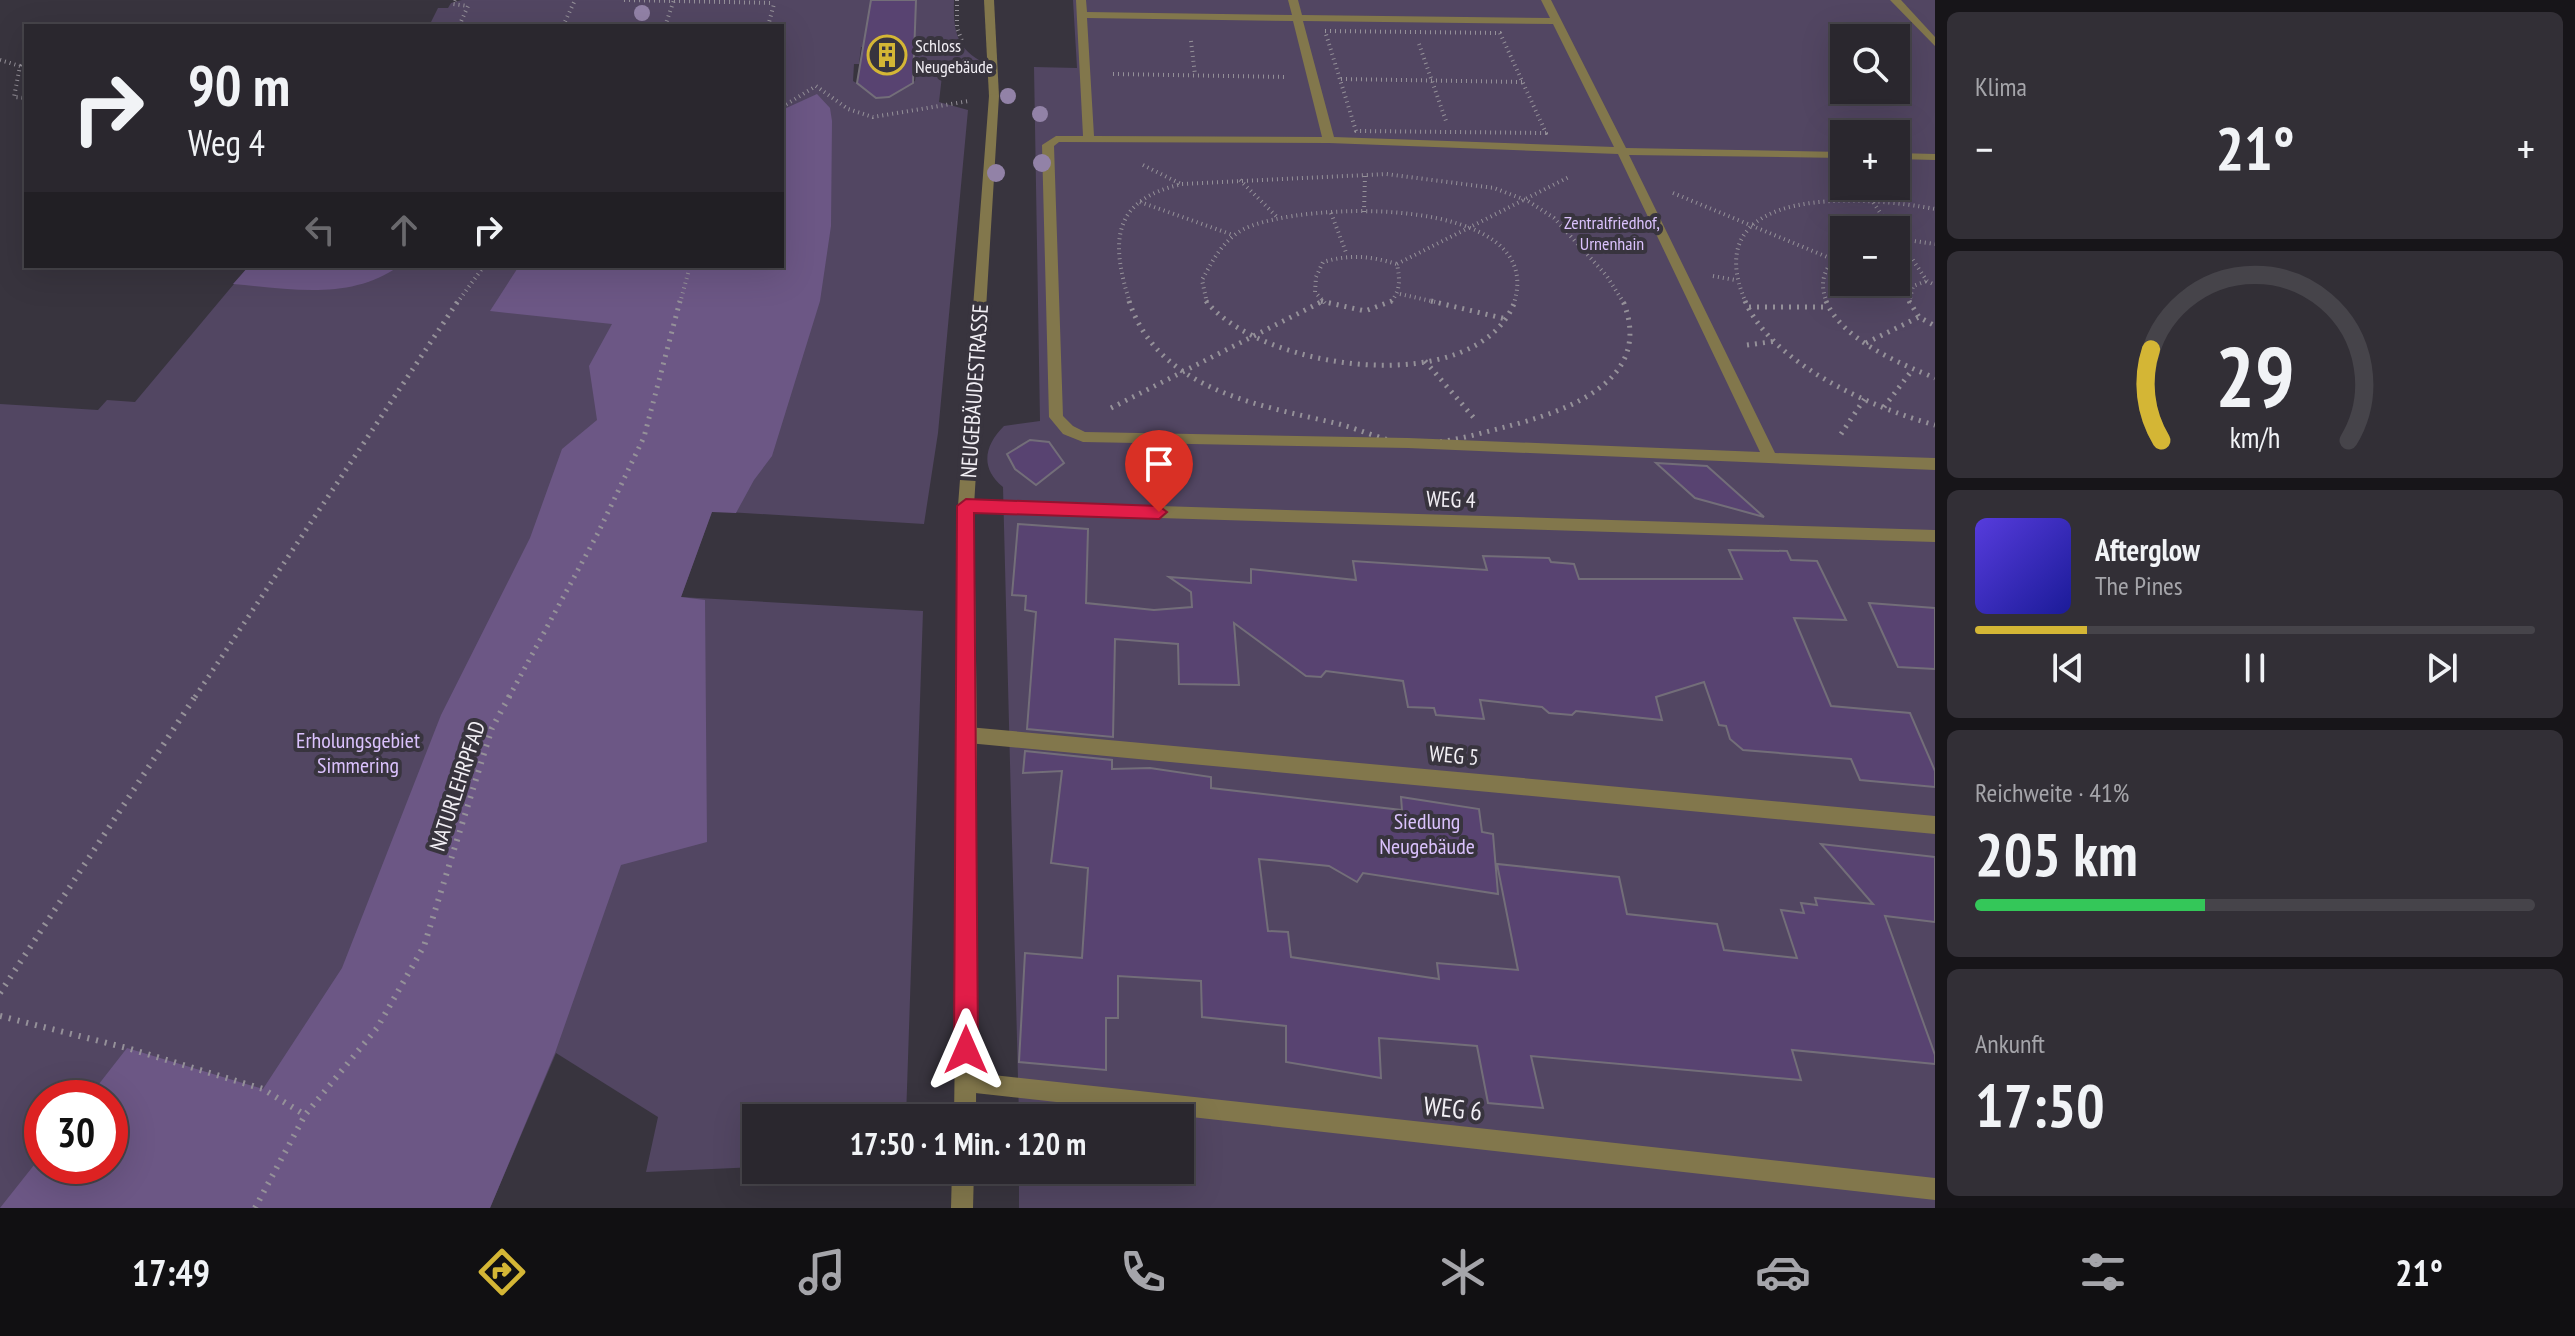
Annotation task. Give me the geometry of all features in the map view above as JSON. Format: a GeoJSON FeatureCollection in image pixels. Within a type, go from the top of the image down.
{"type":"FeatureCollection","features":[{"type":"Feature","properties":{"kind":"street","name":"NEUGEBÄUDESTRASSE"},"geometry":{"type":"LineString","coordinates":[[965,1104],[966,506],[994,96],[989,0]]}},
{"type":"Feature","properties":{"kind":"street"},"geometry":{"type":"LineString","coordinates":[[990,13],[997,0]]}},
{"type":"Feature","properties":{"kind":"street"},"geometry":{"type":"LineString","coordinates":[[1081,0],[1089,139]]}},
{"type":"Feature","properties":{"kind":"street"},"geometry":{"type":"LineString","coordinates":[[1293,0],[1329,140]]}},
{"type":"Feature","properties":{"kind":"street"},"geometry":{"type":"LineString","coordinates":[[1546,0],[1770,458]]}},
{"type":"Feature","properties":{"kind":"street"},"geometry":{"type":"LineString","coordinates":[[1895,0],[1935,43]]}},
{"type":"Feature","properties":{"kind":"street"},"geometry":{"type":"LineString","coordinates":[[1082,15],[1557,21]]}},
{"type":"Feature","properties":{"kind":"street"},"geometry":{"type":"LineString","coordinates":[[1830,155],[1622,151],[1452,138],[1056,139],[1048,145],[1056,417],[1068,430],[1083,437],[1408,443],[1935,464]]}},
{"type":"Feature","properties":{"kind":"street"},"geometry":{"type":"LineString","coordinates":[[1910,156],[1935,157]]}},
{"type":"Feature","properties":{"kind":"street","name":"WEG 4"},"geometry":{"type":"LineString","coordinates":[[966,506],[1935,536]]}},
{"type":"Feature","properties":{"kind":"street","name":"WEG 5"},"geometry":{"type":"LineString","coordinates":[[968,735],[1935,825]]}},
{"type":"Feature","properties":{"kind":"street","name":"WEG 6"},"geometry":{"type":"LineString","coordinates":[[966,1082],[1935,1189]]}},
{"type":"Feature","properties":{"kind":"street"},"geometry":{"type":"LineString","coordinates":[[962,1208],[963,1184]]}},
{"type":"Feature","properties":{"kind":"path"},"geometry":{"type":"LineString","coordinates":[[455,0],[453,4],[468,6],[460,24]]}},
{"type":"Feature","properties":{"kind":"path"},"geometry":{"type":"LineString","coordinates":[[564,24],[575,0]]}},
{"type":"Feature","properties":{"kind":"path"},"geometry":{"type":"LineString","coordinates":[[624,0],[774,2],[768,24]]}},
{"type":"Feature","properties":{"kind":"path"},"geometry":{"type":"LineString","coordinates":[[666,24],[674,1]]}},
{"type":"Feature","properties":{"kind":"path"},"geometry":{"type":"LineString","coordinates":[[1188,17],[1195,76]]}},
{"type":"Feature","properties":{"kind":"path"},"geometry":{"type":"LineString","coordinates":[[1410,19],[1452,138]]}},
{"type":"Feature","properties":{"kind":"path"},"geometry":{"type":"LineString","coordinates":[[1325,31],[1500,33],[1546,133],[1452,138],[1356,131],[1325,31]]}},
{"type":"Feature","properties":{"kind":"path"},"geometry":{"type":"LineString","coordinates":[[0,60],[20,66],[14,97],[24,98]]}},
{"type":"Feature","properties":{"kind":"path"},"geometry":{"type":"LineString","coordinates":[[1284,62],[1290,90]]}},
{"type":"Feature","properties":{"kind":"path"},"geometry":{"type":"LineString","coordinates":[[784,106],[790,105],[807,87],[816,86],[848,109],[873,117],[994,96]]}},
{"type":"Feature","properties":{"kind":"path"},"geometry":{"type":"LineString","coordinates":[[1397,264],[1403,282],[1400,294],[1389,305],[1364,313],[1321,302],[1314,292],[1315,276],[1323,262],[1347,255],[1365,255],[1397,264],[1622,151]]}},
{"type":"Feature","properties":{"kind":"path"},"geometry":{"type":"LineString","coordinates":[[1364,212],[1365,175]]}},
{"type":"Feature","properties":{"kind":"path"},"geometry":{"type":"LineString","coordinates":[[1365,175],[1427,176],[1482,186],[1525,199],[1549,213],[1606,274],[1627,310],[1628,345],[1622,369],[1595,394],[1545,417],[1486,432],[1408,443],[1282,412],[1211,388],[1184,371],[1149,341],[1131,305],[1123,278],[1120,225],[1139,202],[1157,190],[1182,184],[1365,175]]}},
{"type":"Feature","properties":{"kind":"path"},"geometry":{"type":"LineString","coordinates":[[1635,177],[1830,258],[1823,271],[1822,291],[1828,307],[1865,344],[1935,378]]}},
{"type":"Feature","properties":{"kind":"path"},"geometry":{"type":"LineString","coordinates":[[1240,180],[1278,218]]}},
{"type":"Feature","properties":{"kind":"path"},"geometry":{"type":"LineString","coordinates":[[1870,200],[1882,216]]}},
{"type":"Feature","properties":{"kind":"path"},"geometry":{"type":"LineString","coordinates":[[1935,209],[1870,200],[1822,202],[1777,210],[1751,225],[1736,252],[1735,280],[1760,324],[1791,353],[1830,380],[1865,398],[1935,425]]}},
{"type":"Feature","properties":{"kind":"path"},"geometry":{"type":"LineString","coordinates":[[1139,202],[1233,235]]}},
{"type":"Feature","properties":{"kind":"path"},"geometry":{"type":"LineString","coordinates":[[1364,212],[1435,216],[1472,226],[1511,260],[1520,279],[1507,319],[1495,331],[1461,350],[1425,361],[1362,366],[1331,363],[1288,353],[1250,338],[1214,312],[1205,298],[1203,279],[1211,260],[1233,235],[1278,218],[1364,212]]}},
{"type":"Feature","properties":{"kind":"path"},"geometry":{"type":"LineString","coordinates":[[1331,213],[1347,255]]}},
{"type":"Feature","properties":{"kind":"path"},"geometry":{"type":"LineString","coordinates":[[1910,239],[1935,244]]}},
{"type":"Feature","properties":{"kind":"path"},"geometry":{"type":"LineString","coordinates":[[1910,256],[1927,281],[1935,285]]}},
{"type":"Feature","properties":{"kind":"path"},"geometry":{"type":"LineString","coordinates":[[0,993],[427,347],[483,268]]}},
{"type":"Feature","properties":{"kind":"path","name":"NATURLEHRPFAD"},"geometry":{"type":"LineString","coordinates":[[255,1208],[305,1115],[377,1028],[424,946],[492,728],[598,533],[644,437],[689,268]]}},
{"type":"Feature","properties":{"kind":"path"},"geometry":{"type":"LineString","coordinates":[[1910,290],[1913,286],[1927,281]]}},
{"type":"Feature","properties":{"kind":"path"},"geometry":{"type":"LineString","coordinates":[[1400,294],[1507,319]]}},
{"type":"Feature","properties":{"kind":"path"},"geometry":{"type":"LineString","coordinates":[[1909,296],[1909,303],[1919,317],[1935,326]]}},
{"type":"Feature","properties":{"kind":"path"},"geometry":{"type":"LineString","coordinates":[[1068,430],[1321,302]]}},
{"type":"Feature","properties":{"kind":"path"},"geometry":{"type":"LineString","coordinates":[[1749,307],[1828,307]]}},
{"type":"Feature","properties":{"kind":"path"},"geometry":{"type":"LineString","coordinates":[[1865,344],[1919,317]]}},
{"type":"Feature","properties":{"kind":"path"},"geometry":{"type":"LineString","coordinates":[[1425,361],[1486,432]]}},
{"type":"Feature","properties":{"kind":"path"},"geometry":{"type":"LineString","coordinates":[[1884,407],[1913,369]]}},
{"type":"Feature","properties":{"kind":"path"},"geometry":{"type":"LineString","coordinates":[[1824,460],[1865,398]]}},
{"type":"Feature","properties":{"kind":"path"},"geometry":{"type":"LineString","coordinates":[[0,1016],[127,1048],[263,1089],[305,1115]]}},
{"type":"Feature","properties":{"kind":"green space","name":"Erholungsgebiet Simmering"},"geometry":{"type":"Polygon","coordinates":[[[462,0],[871,0],[865,47],[861,47],[859,64],[854,64],[853,81],[882,98],[915,81],[917,65],[912,46],[916,0],[954,0],[959,40],[970,54],[990,66],[943,67],[939,102],[968,110],[938,433],[924,524],[712,511],[681,597],[923,611],[906,1104],[742,1104],[742,1168],[646,1172],[658,1117],[556,1053],[490,1208],[0,1208],[0,404],[98,410],[107,400],[135,402],[247,268],[784,268],[784,24],[430,24],[438,8],[448,8],[451,3],[462,0]]]}},
{"type":"Feature","properties":{"kind":"green space","name":"Siedlung Neugebäude"},"geometry":{"type":"Polygon","coordinates":[[[1073,0],[1935,0],[1935,1208],[1019,1208],[1019,1184],[1194,1184],[1194,1104],[1019,1104],[1003,487],[991,472],[987,457],[992,441],[1004,426],[1040,421],[1034,67],[1077,68],[1073,0]]]}},
{"type":"Feature","properties":{"kind":"shaded area"},"geometry":{"type":"Polygon","coordinates":[[[817,94],[830,108],[832,121],[831,226],[820,301],[772,456],[754,480],[736,513],[712,512],[681,597],[705,600],[707,842],[621,865],[555,1053],[490,1208],[0,1208],[24,1178],[24,1184],[128,1184],[128,1080],[102,1080],[127,1048],[263,1089],[342,968],[441,715],[530,538],[562,449],[597,420],[589,366],[612,324],[490,311],[518,268],[784,268],[784,109],[817,94]]]}},
{"type":"Feature","properties":{"kind":"shaded area"},"geometry":{"type":"Polygon","coordinates":[[[247,268],[396,268],[361,284],[340,288],[298,290],[233,284],[247,268]]]}},
{"type":"Feature","properties":{"kind":"building","name":"Schloss Neugebäude"},"geometry":{"type":"Polygon","coordinates":[[[871,0],[916,0],[913,83],[889,97],[876,98],[857,83],[871,0]]]}},
{"type":"Feature","properties":{"kind":"building"},"geometry":{"type":"Polygon","coordinates":[[[1030,440],[1049,442],[1064,463],[1036,485],[1015,469],[1007,454],[1030,440]]]}},
{"type":"Feature","properties":{"kind":"building"},"geometry":{"type":"Polygon","coordinates":[[[1656,463],[1707,466],[1764,517],[1695,498],[1656,463]]]}},
{"type":"Feature","properties":{"kind":"building"},"geometry":{"type":"Polygon","coordinates":[[[1018,524],[1088,529],[1086,603],[1154,610],[1192,607],[1191,592],[1169,577],[1251,583],[1251,569],[1356,580],[1353,561],[1487,570],[1483,556],[1549,558],[1551,562],[1574,564],[1579,579],[1742,579],[1729,550],[1787,551],[1791,560],[1817,561],[1846,620],[1794,618],[1831,706],[1910,713],[1935,771],[1935,787],[1860,780],[1851,759],[1743,750],[1730,739],[1726,726],[1719,725],[1704,682],[1656,697],[1662,720],[1576,711],[1572,715],[1549,713],[1542,707],[1480,700],[1484,719],[1436,715],[1434,708],[1408,707],[1403,681],[1326,671],[1321,677],[1306,676],[1234,623],[1239,685],[1179,684],[1178,644],[1115,639],[1113,737],[1027,729],[1036,612],[1025,610],[1026,596],[1012,595],[1018,524]]]}},
{"type":"Feature","properties":{"kind":"building"},"geometry":{"type":"Polygon","coordinates":[[[1869,603],[1935,608],[1935,669],[1898,667],[1869,603]]]}},
{"type":"Feature","properties":{"kind":"building"},"geometry":{"type":"Polygon","coordinates":[[[1025,751],[1112,760],[1112,769],[1150,768],[1211,777],[1211,788],[1402,810],[1401,797],[1479,809],[1482,832],[1493,834],[1498,894],[1363,873],[1357,882],[1329,866],[1259,859],[1268,931],[1288,932],[1291,957],[1439,979],[1437,963],[1518,970],[1497,864],[1619,877],[1627,914],[1717,924],[1724,950],[1797,958],[1781,910],[1804,913],[1801,903],[1817,905],[1815,898],[1873,904],[1821,844],[1935,857],[1935,922],[1885,916],[1935,1055],[1935,1064],[1792,1050],[1801,1080],[1531,1056],[1543,1108],[1488,1103],[1477,1046],[1379,1038],[1381,1078],[1286,1062],[1286,1026],[1202,1017],[1201,981],[1118,976],[1118,1018],[1106,1018],[1106,1070],[1019,1062],[1025,953],[1082,958],[1088,868],[1051,863],[1062,771],[1023,773],[1025,751]]]}},
{"type":"Feature","properties":{"kind":"place","name":"Schloss Neugebäude"},"geometry":{"type":"Point","coordinates":[887,55]}},
{"type":"Feature","properties":{"kind":"route"},"geometry":{"type":"LineString","coordinates":[[966,1050],[966,506],[1159,512]]}},
{"type":"Feature","properties":{"kind":"park label","name":"Zentralfriedhof, Urnenhain"},"geometry":{"type":"Point","coordinates":[1612,232]}}]}
